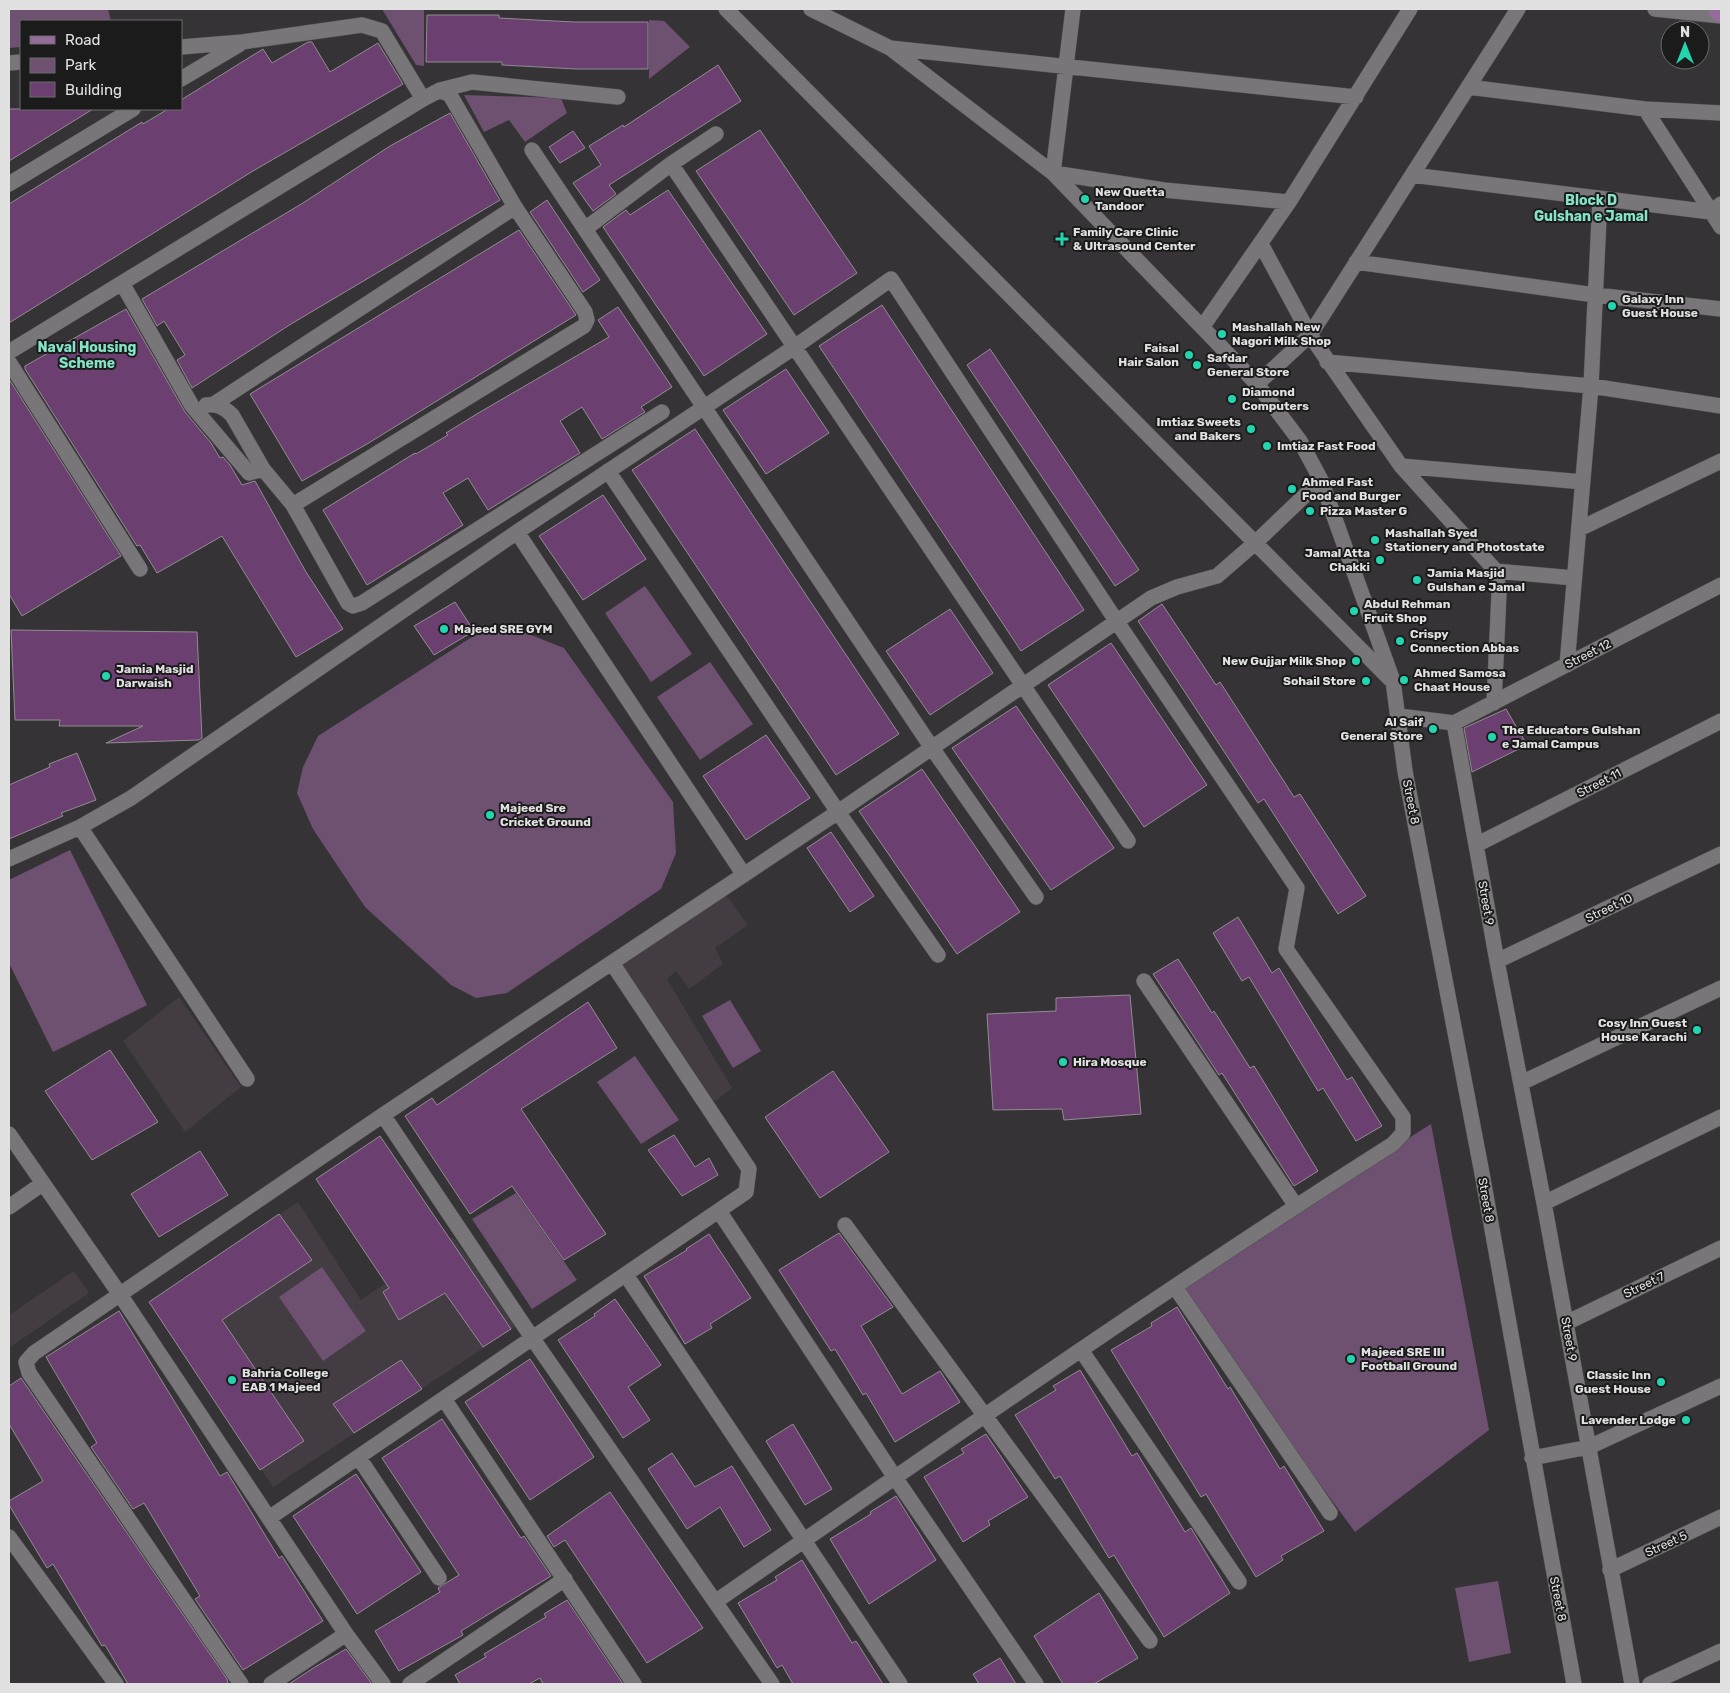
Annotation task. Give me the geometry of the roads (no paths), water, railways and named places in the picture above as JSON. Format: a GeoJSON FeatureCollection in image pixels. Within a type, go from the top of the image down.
{"type":"FeatureCollection","features":[{"type":"Feature","properties":{"kind":"street"},"geometry":{"type":"LineString","coordinates":[[726,9],[1163,447],[1255,543],[1393,681]]}},
{"type":"Feature","properties":{"kind":"street"},"geometry":{"type":"LineString","coordinates":[[810,9],[890,48],[1356,97]]}},
{"type":"Feature","properties":{"kind":"street"},"geometry":{"type":"LineString","coordinates":[[1073,9],[1053,173],[1164,190],[1289,202]]}},
{"type":"Feature","properties":{"kind":"street"},"geometry":{"type":"LineString","coordinates":[[1203,326],[1289,202],[1410,9]]}},
{"type":"Feature","properties":{"kind":"street"},"geometry":{"type":"LineString","coordinates":[[1257,384],[1310,335],[1518,9]]}},
{"type":"Feature","properties":{"kind":"street"},"geometry":{"type":"LineString","coordinates":[[1655,9],[1721,16]]}},
{"type":"Feature","properties":{"kind":"street"},"geometry":{"type":"LineString","coordinates":[[182,48],[242,42],[362,24],[382,31],[423,99]]}},
{"type":"Feature","properties":{"kind":"street"},"geometry":{"type":"LineString","coordinates":[[182,78],[242,42]]}},
{"type":"Feature","properties":{"kind":"street","name":"Street 8"},"geometry":{"type":"LineString","coordinates":[[890,48],[1053,173],[1257,384],[1300,441],[1322,480],[1393,681],[1406,771],[1481,1168],[1574,1684]]}},
{"type":"Feature","properties":{"kind":"street"},"geometry":{"type":"LineString","coordinates":[[9,352],[440,90],[472,82],[618,97]]}},
{"type":"Feature","properties":{"kind":"street"},"geometry":{"type":"LineString","coordinates":[[1468,87],[1646,109],[1721,113]]}},
{"type":"Feature","properties":{"kind":"street"},"geometry":{"type":"LineString","coordinates":[[293,506],[584,326],[587,320],[585,312],[515,207],[450,95],[440,90]]}},
{"type":"Feature","properties":{"kind":"street"},"geometry":{"type":"LineString","coordinates":[[1646,109],[1716,208],[1721,227]]}},
{"type":"Feature","properties":{"kind":"street"},"geometry":{"type":"LineString","coordinates":[[9,184],[131,110]]}},
{"type":"Feature","properties":{"kind":"street"},"geometry":{"type":"LineString","coordinates":[[585,229],[671,164],[716,134]]}},
{"type":"Feature","properties":{"kind":"street"},"geometry":{"type":"LineString","coordinates":[[532,150],[932,748],[1036,896]]}},
{"type":"Feature","properties":{"kind":"street"},"geometry":{"type":"LineString","coordinates":[[671,164],[1025,684],[1128,841]]}},
{"type":"Feature","properties":{"kind":"street"},"geometry":{"type":"LineString","coordinates":[[1412,175],[1600,198],[1716,208]]}},
{"type":"Feature","properties":{"kind":"street"},"geometry":{"type":"LineString","coordinates":[[1567,665],[1591,386],[1600,198]]}},
{"type":"Feature","properties":{"kind":"street"},"geometry":{"type":"LineString","coordinates":[[214,404],[515,207]]}},
{"type":"Feature","properties":{"kind":"street"},"geometry":{"type":"LineString","coordinates":[[1261,244],[1310,335],[1401,466],[1496,571],[1499,593],[1494,703]]}},
{"type":"Feature","properties":{"kind":"street"},"geometry":{"type":"LineString","coordinates":[[1356,262],[1595,295],[1721,309]]}},
{"type":"Feature","properties":{"kind":"street"},"geometry":{"type":"LineString","coordinates":[[9,859],[80,826],[131,798],[517,532],[796,346],[892,279],[1117,622],[1297,888],[1286,949],[1403,1117],[1403,1133],[1393,1144],[1296,1206],[894,1476],[715,1602]]}},
{"type":"Feature","properties":{"kind":"street"},"geometry":{"type":"LineString","coordinates":[[122,282],[192,406],[249,473],[263,469]]}},
{"type":"Feature","properties":{"kind":"street"},"geometry":{"type":"LineString","coordinates":[[9,362],[140,569]]}},
{"type":"Feature","properties":{"kind":"street"},"geometry":{"type":"LineString","coordinates":[[1328,362],[1591,386],[1721,406]]}},
{"type":"Feature","properties":{"kind":"street"},"geometry":{"type":"LineString","coordinates":[[192,406],[214,404],[224,408],[232,415],[263,469],[293,506],[348,603],[353,606],[362,603],[662,412]]}},
{"type":"Feature","properties":{"kind":"street"},"geometry":{"type":"LineString","coordinates":[[1579,529],[1721,461]]}},
{"type":"Feature","properties":{"kind":"street"},"geometry":{"type":"LineString","coordinates":[[1401,466],[1583,482]]}},
{"type":"Feature","properties":{"kind":"street"},"geometry":{"type":"LineString","coordinates":[[608,471],[838,812],[938,954]]}},
{"type":"Feature","properties":{"kind":"street"},"geometry":{"type":"LineString","coordinates":[[241,1684],[29,1373],[26,1362],[34,1353],[121,1296],[383,1116],[838,812],[1151,598],[1177,587],[1216,576],[1255,543],[1322,480]]}},
{"type":"Feature","properties":{"kind":"street"},"geometry":{"type":"LineString","coordinates":[[517,532],[744,875]]}},
{"type":"Feature","properties":{"kind":"street"},"geometry":{"type":"LineString","coordinates":[[1496,571],[1574,578]]}},
{"type":"Feature","properties":{"kind":"street","name":"Street 12"},"geometry":{"type":"LineString","coordinates":[[1454,723],[1721,585]]}},
{"type":"Feature","properties":{"kind":"street"},"geometry":{"type":"LineString","coordinates":[[1399,716],[1454,723]]}},
{"type":"Feature","properties":{"kind":"street","name":"Street 11"},"geometry":{"type":"LineString","coordinates":[[1476,845],[1721,721]]}},
{"type":"Feature","properties":{"kind":"street","name":"Street 9"},"geometry":{"type":"LineString","coordinates":[[1454,723],[1632,1684]]}},
{"type":"Feature","properties":{"kind":"street"},"geometry":{"type":"LineString","coordinates":[[80,826],[247,1079]]}},
{"type":"Feature","properties":{"kind":"street","name":"Street 10"},"geometry":{"type":"LineString","coordinates":[[1497,961],[1721,854]]}},
{"type":"Feature","properties":{"kind":"street"},"geometry":{"type":"LineString","coordinates":[[269,1518],[746,1192],[749,1169],[612,962]]}},
{"type":"Feature","properties":{"kind":"street"},"geometry":{"type":"LineString","coordinates":[[1144,981],[1296,1206]]}},
{"type":"Feature","properties":{"kind":"street"},"geometry":{"type":"LineString","coordinates":[[1521,1083],[1721,988]]}},
{"type":"Feature","properties":{"kind":"street"},"geometry":{"type":"LineString","coordinates":[[383,1116],[533,1339],[772,1684]]}},
{"type":"Feature","properties":{"kind":"street"},"geometry":{"type":"LineString","coordinates":[[1544,1203],[1721,1117]]}},
{"type":"Feature","properties":{"kind":"street"},"geometry":{"type":"LineString","coordinates":[[9,1134],[121,1296],[346,1634],[383,1684]]}},
{"type":"Feature","properties":{"kind":"street"},"geometry":{"type":"LineString","coordinates":[[9,1207],[42,1184]]}},
{"type":"Feature","properties":{"kind":"street"},"geometry":{"type":"LineString","coordinates":[[719,1211],[894,1476],[1036,1684]]}},
{"type":"Feature","properties":{"kind":"street"},"geometry":{"type":"LineString","coordinates":[[845,1225],[1150,1641]]}},
{"type":"Feature","properties":{"kind":"street","name":"Street 7"},"geometry":{"type":"LineString","coordinates":[[1566,1323],[1721,1248]]}},
{"type":"Feature","properties":{"kind":"street"},"geometry":{"type":"LineString","coordinates":[[626,1275],[900,1684]]}},
{"type":"Feature","properties":{"kind":"street"},"geometry":{"type":"LineString","coordinates":[[1175,1287],[1330,1513]]}},
{"type":"Feature","properties":{"kind":"street"},"geometry":{"type":"LineString","coordinates":[[1081,1350],[1239,1582]]}},
{"type":"Feature","properties":{"kind":"street"},"geometry":{"type":"LineString","coordinates":[[1532,1458],[1589,1448],[1721,1386]]}},
{"type":"Feature","properties":{"kind":"street"},"geometry":{"type":"LineString","coordinates":[[444,1399],[634,1684]]}},
{"type":"Feature","properties":{"kind":"street"},"geometry":{"type":"LineString","coordinates":[[359,1458],[440,1578]]}},
{"type":"Feature","properties":{"kind":"street","name":"Street 5"},"geometry":{"type":"LineString","coordinates":[[1610,1570],[1721,1518]]}},
{"type":"Feature","properties":{"kind":"street"},"geometry":{"type":"LineString","coordinates":[[9,1537],[116,1684]]}},
{"type":"Feature","properties":{"kind":"street"},"geometry":{"type":"LineString","coordinates":[[410,1684],[565,1580]]}},
{"type":"Feature","properties":{"kind":"street"},"geometry":{"type":"LineString","coordinates":[[271,1684],[346,1634]]}},
{"type":"Feature","properties":{"kind":"street"},"geometry":{"type":"LineString","coordinates":[[1650,1684],[1721,1651]]}},
{"type":"Feature","properties":{"kind":"place","name":"New Quetta Tandoor"},"geometry":{"type":"Point","coordinates":[1085,199]}},
{"type":"Feature","properties":{"kind":"place","name":"Family Care Clinic & Ultrasound Center"},"geometry":{"type":"Point","coordinates":[1062,239]}},
{"type":"Feature","properties":{"kind":"place","name":"Galaxy Inn Guest House"},"geometry":{"type":"Point","coordinates":[1612,306]}},
{"type":"Feature","properties":{"kind":"place","name":"Mashallah New Nagori Milk Shop"},"geometry":{"type":"Point","coordinates":[1222,334]}},
{"type":"Feature","properties":{"kind":"place","name":"Faisal Hair Salon"},"geometry":{"type":"Point","coordinates":[1189,355]}},
{"type":"Feature","properties":{"kind":"place","name":"Safdar General Store"},"geometry":{"type":"Point","coordinates":[1197,365]}},
{"type":"Feature","properties":{"kind":"place","name":"Diamond Computers"},"geometry":{"type":"Point","coordinates":[1232,399]}},
{"type":"Feature","properties":{"kind":"place","name":"Imtiaz Sweets and Bakers"},"geometry":{"type":"Point","coordinates":[1251,429]}},
{"type":"Feature","properties":{"kind":"place","name":"Imtiaz Fast Food"},"geometry":{"type":"Point","coordinates":[1267,446]}},
{"type":"Feature","properties":{"kind":"place","name":"Ahmed Fast Food and Burger"},"geometry":{"type":"Point","coordinates":[1292,489]}},
{"type":"Feature","properties":{"kind":"place","name":"Pizza Master G"},"geometry":{"type":"Point","coordinates":[1310,511]}},
{"type":"Feature","properties":{"kind":"place","name":"Mashallah Syed Stationery and Photostate"},"geometry":{"type":"Point","coordinates":[1375,540]}},
{"type":"Feature","properties":{"kind":"place","name":"Jamal Atta Chakki"},"geometry":{"type":"Point","coordinates":[1380,560]}},
{"type":"Feature","properties":{"kind":"place","name":"Jamia Masjid Gulshan e Jamal"},"geometry":{"type":"Point","coordinates":[1417,580]}},
{"type":"Feature","properties":{"kind":"place","name":"Abdul Rehman Fruit Shop"},"geometry":{"type":"Point","coordinates":[1354,611]}},
{"type":"Feature","properties":{"kind":"place","name":"Majeed SRE GYM"},"geometry":{"type":"Point","coordinates":[444,629]}},
{"type":"Feature","properties":{"kind":"place","name":"Crispy Connection Abbas"},"geometry":{"type":"Point","coordinates":[1400,641]}},
{"type":"Feature","properties":{"kind":"place","name":"New Gujjar Milk Shop"},"geometry":{"type":"Point","coordinates":[1356,661]}},
{"type":"Feature","properties":{"kind":"place","name":"Jamia Masjid Darwaish"},"geometry":{"type":"Point","coordinates":[106,676]}},
{"type":"Feature","properties":{"kind":"place","name":"Ahmed Samosa Chaat House"},"geometry":{"type":"Point","coordinates":[1404,680]}},
{"type":"Feature","properties":{"kind":"place","name":"Sohail Store"},"geometry":{"type":"Point","coordinates":[1366,681]}},
{"type":"Feature","properties":{"kind":"place","name":"Al Saif General Store"},"geometry":{"type":"Point","coordinates":[1433,729]}},
{"type":"Feature","properties":{"kind":"place","name":"The Educators Gulshan e Jamal Campus"},"geometry":{"type":"Point","coordinates":[1492,737]}},
{"type":"Feature","properties":{"kind":"place","name":"Majeed Sre Cricket Ground"},"geometry":{"type":"Point","coordinates":[490,815]}},
{"type":"Feature","properties":{"kind":"place","name":"Cosy Inn Guest House Karachi"},"geometry":{"type":"Point","coordinates":[1697,1030]}},
{"type":"Feature","properties":{"kind":"place","name":"Hira Mosque"},"geometry":{"type":"Point","coordinates":[1063,1062]}},
{"type":"Feature","properties":{"kind":"place","name":"Majeed SRE III Football Ground"},"geometry":{"type":"Point","coordinates":[1351,1359]}},
{"type":"Feature","properties":{"kind":"place","name":"Bahria College EAB 1 Majeed"},"geometry":{"type":"Point","coordinates":[232,1380]}},
{"type":"Feature","properties":{"kind":"place","name":"Classic Inn Guest House"},"geometry":{"type":"Point","coordinates":[1661,1382]}},
{"type":"Feature","properties":{"kind":"place","name":"Lavender Lodge"},"geometry":{"type":"Point","coordinates":[1686,1420]}},
{"type":"Feature","properties":{"kind":"district","name":"Block D Gulshan e Jamal"},"geometry":{"type":"Point","coordinates":[1591,208]}},
{"type":"Feature","properties":{"kind":"district","name":"Naval Housing Scheme"},"geometry":{"type":"Point","coordinates":[87,356]}}]}
